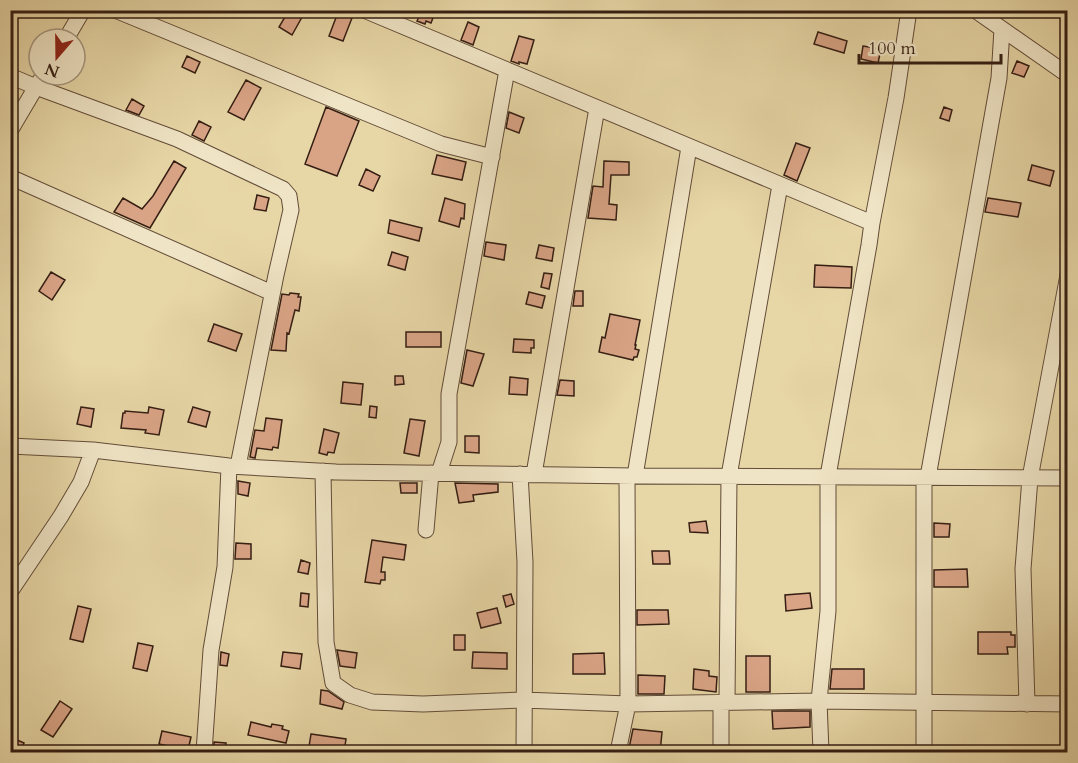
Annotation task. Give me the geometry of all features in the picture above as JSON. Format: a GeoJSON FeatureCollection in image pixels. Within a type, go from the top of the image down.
{"type":"FeatureCollection","features":[{"type":"Feature","properties":{"kind":"street"},"geometry":{"type":"LineString","coordinates":[[73,27],[83,10]]}},
{"type":"Feature","properties":{"kind":"street"},"geometry":{"type":"LineString","coordinates":[[115,10],[441,144],[492,157]]}},
{"type":"Feature","properties":{"kind":"street"},"geometry":{"type":"LineString","coordinates":[[364,10],[872,223]]}},
{"type":"Feature","properties":{"kind":"street"},"geometry":{"type":"LineString","coordinates":[[821,753],[819,701],[828,611],[828,476],[896,98],[909,10]]}},
{"type":"Feature","properties":{"kind":"street"},"geometry":{"type":"LineString","coordinates":[[975,10],[1068,75]]}},
{"type":"Feature","properties":{"kind":"street"},"geometry":{"type":"LineString","coordinates":[[924,753],[926,477],[999,78],[1002,29]]}},
{"type":"Feature","properties":{"kind":"street"},"geometry":{"type":"LineString","coordinates":[[426,530],[435,473],[449,442],[449,394],[507,70]]}},
{"type":"Feature","properties":{"kind":"street"},"geometry":{"type":"LineString","coordinates":[[10,76],[27,79]]}},
{"type":"Feature","properties":{"kind":"street"},"geometry":{"type":"LineString","coordinates":[[10,131],[36,87]]}},
{"type":"Feature","properties":{"kind":"street"},"geometry":{"type":"LineString","coordinates":[[54,87],[177,139],[283,189],[289,196],[291,210],[233,466],[225,567],[212,650],[204,753]]}},
{"type":"Feature","properties":{"kind":"street"},"geometry":{"type":"LineString","coordinates":[[524,753],[527,474],[597,108]]}},
{"type":"Feature","properties":{"kind":"street"},"geometry":{"type":"LineString","coordinates":[[618,753],[627,704],[631,476],[689,147]]}},
{"type":"Feature","properties":{"kind":"street"},"geometry":{"type":"LineString","coordinates":[[10,177],[272,293]]}},
{"type":"Feature","properties":{"kind":"street"},"geometry":{"type":"LineString","coordinates":[[721,753],[729,476],[780,185]]}},
{"type":"Feature","properties":{"kind":"street"},"geometry":{"type":"LineString","coordinates":[[1027,704],[1023,569],[1030,478],[1068,275]]}},
{"type":"Feature","properties":{"kind":"street"},"geometry":{"type":"LineString","coordinates":[[10,446],[93,450],[233,466],[323,471],[631,476],[1068,478]]}},
{"type":"Feature","properties":{"kind":"street"},"geometry":{"type":"LineString","coordinates":[[10,592],[62,516],[81,482],[93,450]]}},
{"type":"Feature","properties":{"kind":"street"},"geometry":{"type":"LineString","coordinates":[[323,471],[326,642],[333,683],[350,695],[372,702],[423,704],[523,700],[627,704],[819,701],[1068,704]]}},
{"type":"Feature","properties":{"kind":"building"},"geometry":{"type":"Polygon","coordinates":[[[289,10],[306,10],[292,35],[279,27],[289,10]]]}},
{"type":"Feature","properties":{"kind":"building"},"geometry":{"type":"Polygon","coordinates":[[[418,10],[436,10],[431,23],[426,21],[425,24],[417,21],[418,10]]]}},
{"type":"Feature","properties":{"kind":"building"},"geometry":{"type":"Polygon","coordinates":[[[337,15],[352,18],[343,41],[329,36],[337,15]]]}},
{"type":"Feature","properties":{"kind":"building"},"geometry":{"type":"Polygon","coordinates":[[[468,22],[479,27],[473,45],[461,40],[468,22]]]}},
{"type":"Feature","properties":{"kind":"building"},"geometry":{"type":"Polygon","coordinates":[[[818,32],[847,41],[844,53],[814,44],[818,32]]]}},
{"type":"Feature","properties":{"kind":"building"},"geometry":{"type":"Polygon","coordinates":[[[519,36],[534,40],[527,64],[511,61],[519,36]]]}},
{"type":"Feature","properties":{"kind":"building"},"geometry":{"type":"Polygon","coordinates":[[[863,46],[881,49],[878,63],[861,59],[863,46]]]}},
{"type":"Feature","properties":{"kind":"building"},"geometry":{"type":"Polygon","coordinates":[[[187,56],[200,62],[195,73],[182,67],[187,56]]]}},
{"type":"Feature","properties":{"kind":"building"},"geometry":{"type":"Polygon","coordinates":[[[1017,61],[1029,66],[1024,77],[1012,73],[1017,61]]]}},
{"type":"Feature","properties":{"kind":"building"},"geometry":{"type":"Polygon","coordinates":[[[246,80],[261,88],[244,120],[228,112],[246,80]]]}},
{"type":"Feature","properties":{"kind":"building"},"geometry":{"type":"Polygon","coordinates":[[[132,99],[144,106],[139,115],[126,110],[132,99]]]}},
{"type":"Feature","properties":{"kind":"building"},"geometry":{"type":"Polygon","coordinates":[[[326,107],[359,121],[337,176],[305,164],[326,107]]]}},
{"type":"Feature","properties":{"kind":"building"},"geometry":{"type":"Polygon","coordinates":[[[944,107],[952,110],[949,121],[940,118],[944,107]]]}},
{"type":"Feature","properties":{"kind":"building"},"geometry":{"type":"Polygon","coordinates":[[[509,112],[524,118],[519,133],[506,128],[509,112]]]}},
{"type":"Feature","properties":{"kind":"building"},"geometry":{"type":"Polygon","coordinates":[[[199,121],[211,127],[204,141],[192,135],[199,121]]]}},
{"type":"Feature","properties":{"kind":"building"},"geometry":{"type":"Polygon","coordinates":[[[796,143],[810,148],[797,181],[784,175],[796,143]]]}},
{"type":"Feature","properties":{"kind":"building"},"geometry":{"type":"Polygon","coordinates":[[[437,155],[466,162],[462,180],[432,174],[437,155]]]}},
{"type":"Feature","properties":{"kind":"building"},"geometry":{"type":"Polygon","coordinates":[[[174,161],[186,168],[150,228],[114,212],[123,198],[142,209],[153,196],[174,161]]]}},
{"type":"Feature","properties":{"kind":"building"},"geometry":{"type":"Polygon","coordinates":[[[604,161],[629,162],[629,175],[611,175],[609,204],[617,205],[616,220],[588,218],[593,186],[603,187],[604,161]]]}},
{"type":"Feature","properties":{"kind":"building"},"geometry":{"type":"Polygon","coordinates":[[[1032,165],[1054,171],[1050,186],[1028,180],[1032,165]]]}},
{"type":"Feature","properties":{"kind":"building"},"geometry":{"type":"Polygon","coordinates":[[[366,169],[380,176],[373,191],[359,185],[366,169]]]}},
{"type":"Feature","properties":{"kind":"building"},"geometry":{"type":"Polygon","coordinates":[[[257,195],[269,198],[266,211],[254,209],[257,195]]]}},
{"type":"Feature","properties":{"kind":"building"},"geometry":{"type":"Polygon","coordinates":[[[445,198],[465,204],[464,219],[461,218],[459,227],[439,221],[445,198]]]}},
{"type":"Feature","properties":{"kind":"building"},"geometry":{"type":"Polygon","coordinates":[[[988,198],[1021,203],[1018,217],[985,212],[988,198]]]}},
{"type":"Feature","properties":{"kind":"building"},"geometry":{"type":"Polygon","coordinates":[[[390,220],[422,228],[419,241],[388,233],[390,220]]]}},
{"type":"Feature","properties":{"kind":"building"},"geometry":{"type":"Polygon","coordinates":[[[486,242],[506,245],[504,260],[484,256],[486,242]]]}},
{"type":"Feature","properties":{"kind":"building"},"geometry":{"type":"Polygon","coordinates":[[[539,245],[554,248],[552,261],[536,258],[539,245]]]}},
{"type":"Feature","properties":{"kind":"building"},"geometry":{"type":"Polygon","coordinates":[[[392,252],[408,257],[405,270],[388,265],[392,252]]]}},
{"type":"Feature","properties":{"kind":"building"},"geometry":{"type":"Polygon","coordinates":[[[815,265],[852,267],[851,288],[814,287],[815,265]]]}},
{"type":"Feature","properties":{"kind":"building"},"geometry":{"type":"Polygon","coordinates":[[[51,272],[65,280],[52,300],[39,291],[51,272]]]}},
{"type":"Feature","properties":{"kind":"building"},"geometry":{"type":"Polygon","coordinates":[[[544,273],[552,274],[549,289],[541,287],[544,273]]]}},
{"type":"Feature","properties":{"kind":"building"},"geometry":{"type":"Polygon","coordinates":[[[575,291],[583,291],[583,306],[573,306],[575,291]]]}},
{"type":"Feature","properties":{"kind":"building"},"geometry":{"type":"Polygon","coordinates":[[[529,292],[545,296],[542,308],[526,304],[529,292]]]}},
{"type":"Feature","properties":{"kind":"building"},"geometry":{"type":"Polygon","coordinates":[[[290,293],[299,294],[298,297],[301,297],[299,311],[295,310],[289,334],[287,333],[286,351],[271,350],[282,294],[289,295],[290,293]]]}},
{"type":"Feature","properties":{"kind":"building"},"geometry":{"type":"Polygon","coordinates":[[[610,314],[640,320],[635,345],[635,349],[639,350],[637,357],[633,360],[599,352],[602,337],[605,338],[610,314]]]}},
{"type":"Feature","properties":{"kind":"building"},"geometry":{"type":"Polygon","coordinates":[[[214,324],[242,334],[236,351],[208,341],[214,324]]]}},
{"type":"Feature","properties":{"kind":"building"},"geometry":{"type":"Polygon","coordinates":[[[406,332],[441,332],[441,347],[406,347],[406,332]]]}},
{"type":"Feature","properties":{"kind":"building"},"geometry":{"type":"Polygon","coordinates":[[[514,339],[534,340],[531,353],[513,352],[514,339]]]}},
{"type":"Feature","properties":{"kind":"building"},"geometry":{"type":"Polygon","coordinates":[[[467,350],[484,354],[473,386],[461,383],[467,350]]]}},
{"type":"Feature","properties":{"kind":"building"},"geometry":{"type":"Polygon","coordinates":[[[395,376],[403,376],[404,384],[395,385],[395,376]]]}},
{"type":"Feature","properties":{"kind":"building"},"geometry":{"type":"Polygon","coordinates":[[[510,377],[528,379],[527,395],[509,394],[510,377]]]}},
{"type":"Feature","properties":{"kind":"building"},"geometry":{"type":"Polygon","coordinates":[[[560,380],[574,381],[574,396],[557,395],[560,380]]]}},
{"type":"Feature","properties":{"kind":"building"},"geometry":{"type":"Polygon","coordinates":[[[343,382],[363,384],[361,405],[341,403],[343,382]]]}},
{"type":"Feature","properties":{"kind":"building"},"geometry":{"type":"Polygon","coordinates":[[[370,406],[377,407],[376,418],[369,417],[370,406]]]}},
{"type":"Feature","properties":{"kind":"building"},"geometry":{"type":"Polygon","coordinates":[[[81,407],[94,409],[91,427],[77,424],[81,407]]]}},
{"type":"Feature","properties":{"kind":"building"},"geometry":{"type":"Polygon","coordinates":[[[149,407],[164,410],[159,435],[145,433],[146,430],[121,428],[125,411],[148,413],[149,407]]]}},
{"type":"Feature","properties":{"kind":"building"},"geometry":{"type":"Polygon","coordinates":[[[193,407],[210,412],[206,427],[188,422],[193,407]]]}},
{"type":"Feature","properties":{"kind":"building"},"geometry":{"type":"Polygon","coordinates":[[[266,418],[282,420],[278,448],[273,447],[272,450],[257,448],[255,458],[250,457],[255,430],[264,431],[266,418]]]}},
{"type":"Feature","properties":{"kind":"building"},"geometry":{"type":"Polygon","coordinates":[[[410,419],[425,421],[419,456],[404,453],[410,419]]]}},
{"type":"Feature","properties":{"kind":"building"},"geometry":{"type":"Polygon","coordinates":[[[324,429],[339,433],[334,453],[328,452],[327,455],[319,453],[324,429]]]}},
{"type":"Feature","properties":{"kind":"building"},"geometry":{"type":"Polygon","coordinates":[[[465,436],[479,436],[479,453],[465,452],[465,436]]]}},
{"type":"Feature","properties":{"kind":"building"},"geometry":{"type":"Polygon","coordinates":[[[238,481],[250,483],[248,496],[238,494],[238,481]]]}},
{"type":"Feature","properties":{"kind":"building"},"geometry":{"type":"Polygon","coordinates":[[[400,483],[417,483],[417,493],[401,493],[400,483]]]}},
{"type":"Feature","properties":{"kind":"building"},"geometry":{"type":"Polygon","coordinates":[[[455,483],[498,484],[498,492],[473,495],[474,501],[459,503],[455,483]]]}},
{"type":"Feature","properties":{"kind":"building"},"geometry":{"type":"Polygon","coordinates":[[[706,521],[708,533],[690,532],[689,523],[706,521]]]}},
{"type":"Feature","properties":{"kind":"building"},"geometry":{"type":"Polygon","coordinates":[[[934,523],[950,524],[949,537],[934,537],[934,523]]]}},
{"type":"Feature","properties":{"kind":"building"},"geometry":{"type":"Polygon","coordinates":[[[372,540],[406,545],[404,560],[383,557],[381,572],[385,572],[385,580],[381,580],[380,584],[365,582],[372,540]]]}},
{"type":"Feature","properties":{"kind":"building"},"geometry":{"type":"Polygon","coordinates":[[[236,543],[251,544],[251,559],[235,559],[236,543]]]}},
{"type":"Feature","properties":{"kind":"building"},"geometry":{"type":"Polygon","coordinates":[[[652,551],[669,551],[670,564],[653,564],[652,551]]]}},
{"type":"Feature","properties":{"kind":"building"},"geometry":{"type":"Polygon","coordinates":[[[301,560],[310,563],[308,574],[298,572],[301,560]]]}},
{"type":"Feature","properties":{"kind":"building"},"geometry":{"type":"Polygon","coordinates":[[[967,569],[968,587],[934,587],[934,570],[967,569]]]}},
{"type":"Feature","properties":{"kind":"building"},"geometry":{"type":"Polygon","coordinates":[[[301,593],[309,594],[308,607],[300,606],[301,593]]]}},
{"type":"Feature","properties":{"kind":"building"},"geometry":{"type":"Polygon","coordinates":[[[810,593],[812,608],[786,611],[785,595],[810,593]]]}},
{"type":"Feature","properties":{"kind":"building"},"geometry":{"type":"Polygon","coordinates":[[[511,594],[514,604],[506,607],[503,596],[511,594]]]}},
{"type":"Feature","properties":{"kind":"building"},"geometry":{"type":"Polygon","coordinates":[[[78,606],[91,609],[83,642],[70,639],[78,606]]]}},
{"type":"Feature","properties":{"kind":"building"},"geometry":{"type":"Polygon","coordinates":[[[497,608],[501,623],[481,628],[477,613],[497,608]]]}},
{"type":"Feature","properties":{"kind":"building"},"geometry":{"type":"Polygon","coordinates":[[[637,610],[668,610],[669,624],[637,625],[637,610]]]}},
{"type":"Feature","properties":{"kind":"building"},"geometry":{"type":"Polygon","coordinates":[[[978,632],[1011,632],[1011,635],[1015,635],[1015,647],[1007,647],[1008,654],[978,654],[978,632]]]}},
{"type":"Feature","properties":{"kind":"building"},"geometry":{"type":"Polygon","coordinates":[[[454,635],[465,635],[465,650],[454,650],[454,635]]]}},
{"type":"Feature","properties":{"kind":"building"},"geometry":{"type":"Polygon","coordinates":[[[138,643],[153,646],[147,671],[133,668],[138,643]]]}},
{"type":"Feature","properties":{"kind":"building"},"geometry":{"type":"Polygon","coordinates":[[[337,650],[357,653],[355,668],[340,666],[337,650]]]}},
{"type":"Feature","properties":{"kind":"building"},"geometry":{"type":"Polygon","coordinates":[[[221,652],[229,654],[227,666],[220,665],[221,652]]]}},
{"type":"Feature","properties":{"kind":"building"},"geometry":{"type":"Polygon","coordinates":[[[283,652],[302,654],[300,669],[281,666],[283,652]]]}},
{"type":"Feature","properties":{"kind":"building"},"geometry":{"type":"Polygon","coordinates":[[[473,652],[507,653],[507,669],[472,668],[473,652]]]}},
{"type":"Feature","properties":{"kind":"building"},"geometry":{"type":"Polygon","coordinates":[[[604,653],[605,674],[573,674],[573,654],[604,653]]]}},
{"type":"Feature","properties":{"kind":"building"},"geometry":{"type":"Polygon","coordinates":[[[746,656],[770,656],[770,692],[746,692],[746,656]]]}},
{"type":"Feature","properties":{"kind":"building"},"geometry":{"type":"Polygon","coordinates":[[[694,669],[709,671],[709,676],[717,677],[716,692],[693,689],[694,669]]]}},
{"type":"Feature","properties":{"kind":"building"},"geometry":{"type":"Polygon","coordinates":[[[832,669],[864,669],[864,689],[830,689],[832,669]]]}},
{"type":"Feature","properties":{"kind":"building"},"geometry":{"type":"Polygon","coordinates":[[[638,675],[665,676],[664,694],[638,694],[638,675]]]}},
{"type":"Feature","properties":{"kind":"building"},"geometry":{"type":"Polygon","coordinates":[[[321,690],[328,691],[344,702],[342,709],[320,704],[321,690]]]}},
{"type":"Feature","properties":{"kind":"building"},"geometry":{"type":"Polygon","coordinates":[[[60,701],[72,709],[53,737],[41,730],[60,701]]]}},
{"type":"Feature","properties":{"kind":"building"},"geometry":{"type":"Polygon","coordinates":[[[772,711],[810,711],[810,727],[773,729],[772,711]]]}},
{"type":"Feature","properties":{"kind":"building"},"geometry":{"type":"Polygon","coordinates":[[[251,722],[271,727],[272,724],[283,726],[282,729],[289,731],[286,743],[248,735],[251,722]]]}},
{"type":"Feature","properties":{"kind":"building"},"geometry":{"type":"Polygon","coordinates":[[[633,729],[662,732],[660,753],[628,753],[633,729]]]}},
{"type":"Feature","properties":{"kind":"building"},"geometry":{"type":"Polygon","coordinates":[[[162,731],[191,737],[188,750],[159,744],[162,731]]]}},
{"type":"Feature","properties":{"kind":"building"},"geometry":{"type":"Polygon","coordinates":[[[311,734],[346,739],[344,753],[308,753],[311,734]]]}},
{"type":"Feature","properties":{"kind":"building"},"geometry":{"type":"Polygon","coordinates":[[[10,737],[24,743],[20,753],[10,753],[10,737]]]}},
{"type":"Feature","properties":{"kind":"building"},"geometry":{"type":"Polygon","coordinates":[[[214,742],[226,743],[225,753],[214,753],[214,742]]]}}]}
